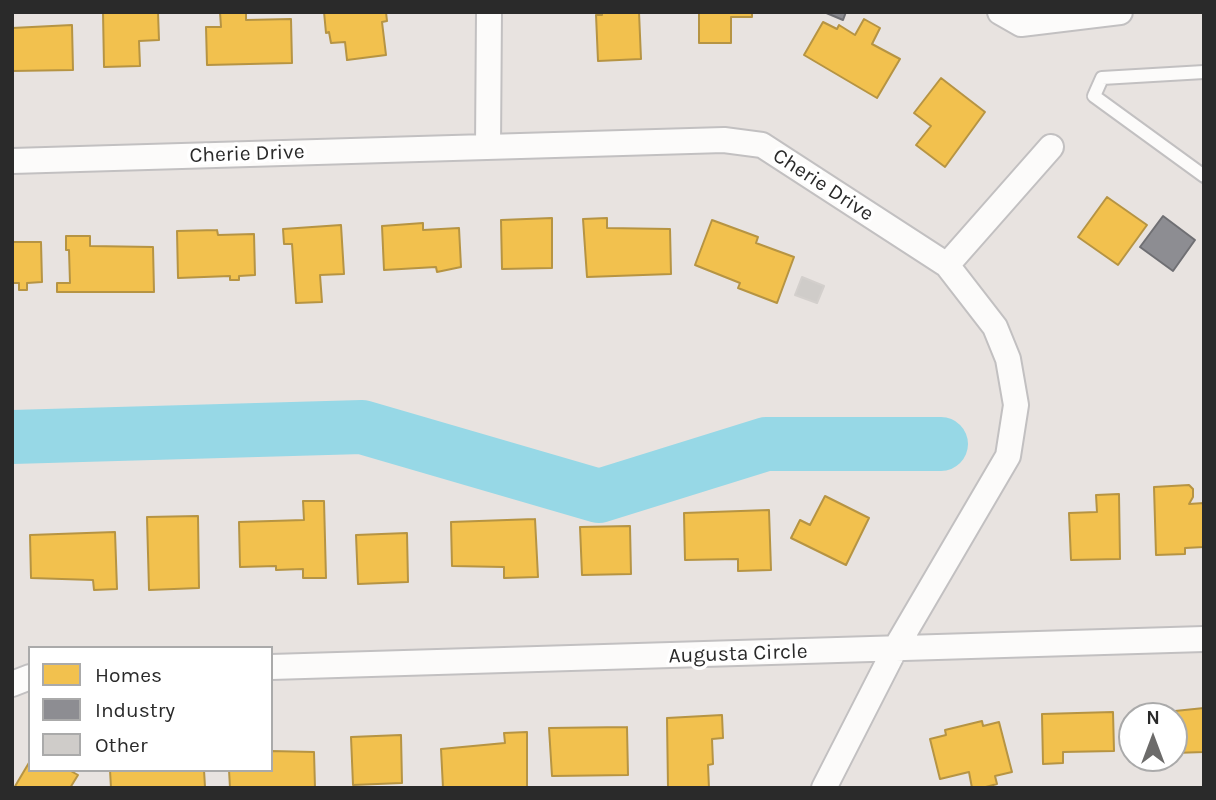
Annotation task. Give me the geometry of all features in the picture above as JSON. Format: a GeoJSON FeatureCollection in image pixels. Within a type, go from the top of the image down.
{"type":"FeatureCollection","features":[{"type":"Feature","properties":{"kind":"street"},"geometry":{"type":"LineString","coordinates":[[488,146],[489,12]]}},
{"type":"Feature","properties":{"kind":"street"},"geometry":{"type":"LineString","coordinates":[[1000,12],[1021,24],[1121,12]]}},
{"type":"Feature","properties":{"kind":"street","name":"Cherie Drive"},"geometry":{"type":"LineString","coordinates":[[12,161],[724,140],[762,145],[947,265],[995,327],[1007,359],[1016,405],[1007,456],[895,649],[824,788]]}},
{"type":"Feature","properties":{"kind":"street"},"geometry":{"type":"LineString","coordinates":[[947,265],[1051,147]]}},
{"type":"Feature","properties":{"kind":"street","name":"Augusta Circle"},"geometry":{"type":"LineString","coordinates":[[273,667],[1204,639]]}},
{"type":"Feature","properties":{"kind":"lane"},"geometry":{"type":"LineString","coordinates":[[1204,72],[1102,78],[1094,96],[1204,176]]}},
{"type":"Feature","properties":{"kind":"building: Homes"},"geometry":{"type":"Polygon","coordinates":[[[103,12],[158,12],[159,40],[139,41],[140,66],[104,67],[103,12]]]}},
{"type":"Feature","properties":{"kind":"building: Homes"},"geometry":{"type":"Polygon","coordinates":[[[220,12],[246,12],[246,20],[291,19],[292,63],[207,65],[206,27],[221,27],[220,12]]]}},
{"type":"Feature","properties":{"kind":"building: Homes"},"geometry":{"type":"Polygon","coordinates":[[[324,12],[386,12],[387,21],[382,22],[386,55],[347,60],[345,42],[331,43],[329,32],[326,33],[324,12]]]}},
{"type":"Feature","properties":{"kind":"building: Homes"},"geometry":{"type":"Polygon","coordinates":[[[602,12],[639,12],[641,59],[598,61],[596,15],[602,15],[602,12]]]}},
{"type":"Feature","properties":{"kind":"building: Homes"},"geometry":{"type":"Polygon","coordinates":[[[699,12],[752,12],[752,17],[731,17],[731,43],[699,43],[699,12]]]}},
{"type":"Feature","properties":{"kind":"building: Homes"},"geometry":{"type":"Polygon","coordinates":[[[864,19],[880,28],[872,44],[900,59],[877,98],[804,55],[823,22],[837,29],[839,25],[855,35],[864,19]]]}},
{"type":"Feature","properties":{"kind":"building: Homes"},"geometry":{"type":"Polygon","coordinates":[[[72,25],[73,70],[12,71],[12,28],[72,25]]]}},
{"type":"Feature","properties":{"kind":"building: Homes"},"geometry":{"type":"Polygon","coordinates":[[[941,78],[985,112],[945,167],[916,145],[931,126],[914,113],[941,78]]]}},
{"type":"Feature","properties":{"kind":"building: Homes"},"geometry":{"type":"Polygon","coordinates":[[[1107,197],[1147,225],[1118,265],[1078,237],[1107,197]]]}},
{"type":"Feature","properties":{"kind":"building: Homes"},"geometry":{"type":"Polygon","coordinates":[[[552,218],[552,268],[502,269],[501,220],[552,218]]]}},
{"type":"Feature","properties":{"kind":"building: Homes"},"geometry":{"type":"Polygon","coordinates":[[[607,218],[607,228],[670,229],[671,274],[587,277],[583,219],[607,218]]]}},
{"type":"Feature","properties":{"kind":"building: Homes"},"geometry":{"type":"Polygon","coordinates":[[[712,220],[758,237],[756,243],[794,257],[777,303],[738,288],[740,283],[695,265],[712,220]]]}},
{"type":"Feature","properties":{"kind":"building: Homes"},"geometry":{"type":"Polygon","coordinates":[[[423,223],[423,230],[459,228],[461,267],[437,272],[436,267],[384,270],[382,226],[423,223]]]}},
{"type":"Feature","properties":{"kind":"building: Homes"},"geometry":{"type":"Polygon","coordinates":[[[341,225],[344,274],[320,275],[322,302],[296,303],[292,244],[284,244],[283,229],[341,225]]]}},
{"type":"Feature","properties":{"kind":"building: Homes"},"geometry":{"type":"Polygon","coordinates":[[[217,230],[218,235],[254,234],[255,275],[239,276],[239,280],[230,280],[230,276],[178,278],[177,231],[217,230]]]}},
{"type":"Feature","properties":{"kind":"building: Homes"},"geometry":{"type":"Polygon","coordinates":[[[66,236],[90,236],[90,246],[153,247],[154,292],[57,292],[57,283],[70,283],[66,236]]]}},
{"type":"Feature","properties":{"kind":"building: Homes"},"geometry":{"type":"Polygon","coordinates":[[[12,242],[41,242],[42,282],[27,283],[27,290],[19,290],[19,283],[12,283],[12,242]]]}},
{"type":"Feature","properties":{"kind":"building: Homes"},"geometry":{"type":"Polygon","coordinates":[[[1189,485],[1193,489],[1193,497],[1189,504],[1204,503],[1204,547],[1185,548],[1185,554],[1156,555],[1154,487],[1189,485]]]}},
{"type":"Feature","properties":{"kind":"building: Homes"},"geometry":{"type":"Polygon","coordinates":[[[1119,494],[1120,559],[1071,560],[1069,513],[1097,512],[1096,495],[1119,494]]]}},
{"type":"Feature","properties":{"kind":"building: Homes"},"geometry":{"type":"Polygon","coordinates":[[[825,496],[869,518],[846,565],[791,538],[800,520],[810,525],[825,496]]]}},
{"type":"Feature","properties":{"kind":"building: Homes"},"geometry":{"type":"Polygon","coordinates":[[[303,501],[324,501],[326,578],[303,578],[303,569],[276,570],[276,566],[240,567],[239,522],[304,520],[303,501]]]}},
{"type":"Feature","properties":{"kind":"building: Homes"},"geometry":{"type":"Polygon","coordinates":[[[769,510],[771,570],[738,571],[738,559],[685,560],[684,513],[769,510]]]}},
{"type":"Feature","properties":{"kind":"building: Homes"},"geometry":{"type":"Polygon","coordinates":[[[198,516],[199,588],[149,590],[147,517],[198,516]]]}},
{"type":"Feature","properties":{"kind":"building: Homes"},"geometry":{"type":"Polygon","coordinates":[[[535,519],[538,577],[504,578],[504,567],[452,566],[451,522],[535,519]]]}},
{"type":"Feature","properties":{"kind":"building: Homes"},"geometry":{"type":"Polygon","coordinates":[[[630,526],[631,574],[582,575],[580,527],[630,526]]]}},
{"type":"Feature","properties":{"kind":"building: Homes"},"geometry":{"type":"Polygon","coordinates":[[[115,532],[117,589],[94,590],[93,580],[31,578],[30,535],[115,532]]]}},
{"type":"Feature","properties":{"kind":"building: Homes"},"geometry":{"type":"Polygon","coordinates":[[[407,533],[408,582],[358,584],[356,535],[407,533]]]}},
{"type":"Feature","properties":{"kind":"building: Homes"},"geometry":{"type":"Polygon","coordinates":[[[1204,708],[1204,752],[1188,753],[1188,710],[1204,708]]]}},
{"type":"Feature","properties":{"kind":"building: Homes"},"geometry":{"type":"Polygon","coordinates":[[[1113,712],[1114,751],[1063,752],[1063,763],[1043,764],[1042,714],[1113,712]]]}},
{"type":"Feature","properties":{"kind":"building: Homes"},"geometry":{"type":"Polygon","coordinates":[[[722,715],[723,738],[712,739],[713,764],[708,765],[709,788],[668,788],[667,718],[722,715]]]}},
{"type":"Feature","properties":{"kind":"building: Homes"},"geometry":{"type":"Polygon","coordinates":[[[982,721],[983,726],[999,722],[1012,772],[995,776],[997,784],[982,788],[972,788],[969,772],[940,779],[930,739],[946,735],[945,730],[982,721]]]}},
{"type":"Feature","properties":{"kind":"building: Homes"},"geometry":{"type":"Polygon","coordinates":[[[627,727],[628,775],[552,776],[549,728],[627,727]]]}},
{"type":"Feature","properties":{"kind":"building: Homes"},"geometry":{"type":"Polygon","coordinates":[[[527,732],[527,788],[443,788],[441,749],[505,743],[504,733],[527,732]]]}},
{"type":"Feature","properties":{"kind":"building: Homes"},"geometry":{"type":"Polygon","coordinates":[[[401,735],[402,783],[353,785],[351,737],[401,735]]]}},
{"type":"Feature","properties":{"kind":"building: Homes"},"geometry":{"type":"Polygon","coordinates":[[[273,751],[314,752],[315,788],[230,788],[229,772],[273,772],[273,751]]]}},
{"type":"Feature","properties":{"kind":"building: Homes"},"geometry":{"type":"Polygon","coordinates":[[[28,764],[28,772],[73,772],[78,775],[70,788],[14,788],[28,764]]]}},
{"type":"Feature","properties":{"kind":"building: Homes"},"geometry":{"type":"Polygon","coordinates":[[[110,772],[204,772],[205,787],[111,788],[110,772]]]}},
{"type":"Feature","properties":{"kind":"building: Industry"},"geometry":{"type":"Polygon","coordinates":[[[824,12],[846,12],[843,20],[824,12]]]}},
{"type":"Feature","properties":{"kind":"building: Industry"},"geometry":{"type":"Polygon","coordinates":[[[1163,216],[1195,240],[1173,271],[1140,247],[1163,216]]]}},
{"type":"Feature","properties":{"kind":"building: Other"},"geometry":{"type":"Polygon","coordinates":[[[802,277],[824,286],[817,303],[795,295],[802,277]]]}},
{"type":"Feature","properties":{"kind":"waterway"},"geometry":{"type":"LineString","coordinates":[[12,437],[362,427],[599,496],[766,444],[941,444]]}}]}
